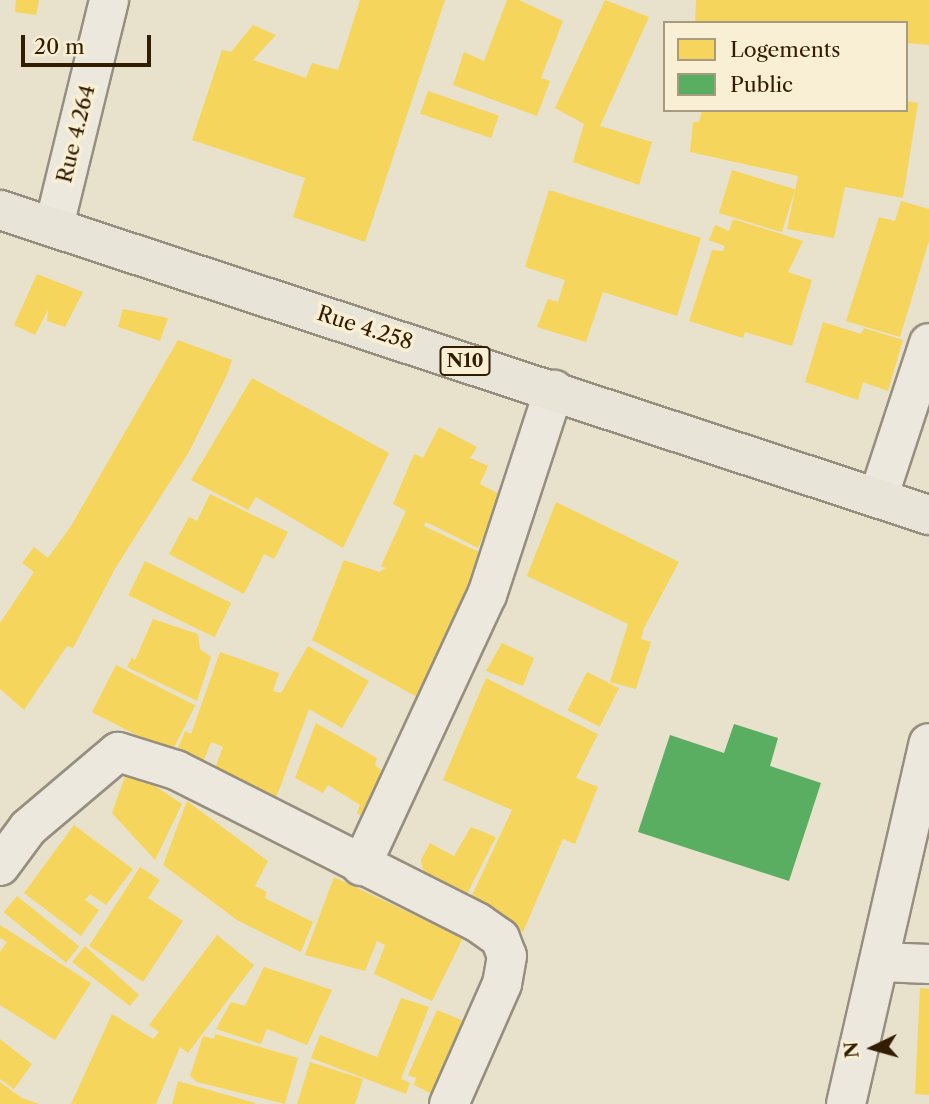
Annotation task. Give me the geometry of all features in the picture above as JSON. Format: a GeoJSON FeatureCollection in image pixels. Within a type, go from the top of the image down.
{"type":"FeatureCollection","features":[{"type":"Feature","properties":{"kind":"highway","name":"Rue 4.258"},"geometry":{"type":"LineString","coordinates":[[0,210],[929,514]]}},
{"type":"Feature","properties":{"kind":"street","name":"Rue 4.264"},"geometry":{"type":"LineString","coordinates":[[54,226],[109,0]]}},
{"type":"Feature","properties":{"kind":"street"},"geometry":{"type":"LineString","coordinates":[[878,498],[929,343]]}},
{"type":"Feature","properties":{"kind":"street"},"geometry":{"type":"LineString","coordinates":[[361,866],[487,595],[554,390]]}},
{"type":"Feature","properties":{"kind":"street"},"geometry":{"type":"LineString","coordinates":[[846,1104],[929,743]]}},
{"type":"Feature","properties":{"kind":"street"},"geometry":{"type":"LineString","coordinates":[[0,866],[28,828],[118,752],[176,769],[361,866],[477,922],[500,938],[508,956],[502,984],[449,1104]]}},
{"type":"Feature","properties":{"kind":"street"},"geometry":{"type":"LineString","coordinates":[[880,962],[929,964]]}},
{"type":"Feature","properties":{"kind":"building: Logements"},"geometry":{"type":"Polygon","coordinates":[[[16,0],[39,0],[36,15],[15,12],[16,0]]]}},
{"type":"Feature","properties":{"kind":"building: Logements"},"geometry":{"type":"Polygon","coordinates":[[[360,0],[445,0],[365,242],[293,217],[305,178],[192,140],[222,50],[231,52],[253,25],[276,35],[253,60],[306,78],[312,63],[338,70],[360,0]]]}},
{"type":"Feature","properties":{"kind":"building: Logements"},"geometry":{"type":"Polygon","coordinates":[[[507,0],[519,0],[563,21],[541,78],[550,81],[537,116],[453,85],[464,52],[484,61],[507,0]]]}},
{"type":"Feature","properties":{"kind":"building: Logements"},"geometry":{"type":"Polygon","coordinates":[[[605,0],[649,17],[600,126],[652,142],[639,185],[573,162],[584,124],[555,108],[605,0]]]}},
{"type":"Feature","properties":{"kind":"building: Logements"},"geometry":{"type":"Polygon","coordinates":[[[696,0],[929,0],[929,45],[908,43],[908,21],[695,21],[696,0]]]}},
{"type":"Feature","properties":{"kind":"building: Logements"},"geometry":{"type":"Polygon","coordinates":[[[428,91],[499,115],[491,138],[420,114],[428,91]]]}},
{"type":"Feature","properties":{"kind":"building: Logements"},"geometry":{"type":"Polygon","coordinates":[[[908,101],[918,103],[903,198],[845,187],[834,238],[787,229],[798,176],[690,152],[693,122],[699,122],[702,112],[908,112],[908,101]]]}},
{"type":"Feature","properties":{"kind":"building: Logements"},"geometry":{"type":"Polygon","coordinates":[[[732,170],[795,189],[782,232],[719,213],[732,170]]]}},
{"type":"Feature","properties":{"kind":"building: Logements"},"geometry":{"type":"Polygon","coordinates":[[[549,190],[701,238],[677,316],[603,292],[586,342],[537,327],[548,299],[558,302],[565,280],[525,267],[549,190]]]}},
{"type":"Feature","properties":{"kind":"building: Logements"},"geometry":{"type":"Polygon","coordinates":[[[901,201],[929,209],[929,241],[900,337],[846,321],[879,217],[895,221],[901,201]]]}},
{"type":"Feature","properties":{"kind":"building: Logements"},"geometry":{"type":"Polygon","coordinates":[[[733,219],[803,241],[788,272],[812,280],[792,346],[745,332],[743,338],[689,321],[712,250],[723,251],[725,246],[709,240],[715,225],[729,231],[733,219]]]}},
{"type":"Feature","properties":{"kind":"building: Logements"},"geometry":{"type":"Polygon","coordinates":[[[37,274],[83,292],[65,327],[47,321],[48,310],[35,335],[14,325],[37,274]]]}},
{"type":"Feature","properties":{"kind":"building: Logements"},"geometry":{"type":"Polygon","coordinates":[[[123,309],[168,318],[160,341],[118,327],[123,309]]]}},
{"type":"Feature","properties":{"kind":"building: Logements"},"geometry":{"type":"Polygon","coordinates":[[[823,322],[861,334],[864,328],[903,340],[888,391],[863,382],[858,400],[805,382],[823,322]]]}},
{"type":"Feature","properties":{"kind":"building: Logements"},"geometry":{"type":"Polygon","coordinates":[[[178,340],[232,360],[227,375],[189,452],[116,567],[73,648],[67,646],[24,710],[0,689],[0,623],[34,572],[22,563],[34,547],[48,558],[71,526],[178,340]]]}},
{"type":"Feature","properties":{"kind":"building: Logements"},"geometry":{"type":"Polygon","coordinates":[[[252,378],[389,453],[343,548],[256,497],[248,510],[191,480],[252,378]]]}},
{"type":"Feature","properties":{"kind":"building: Logements"},"geometry":{"type":"Polygon","coordinates":[[[439,427],[477,447],[470,458],[488,466],[480,484],[503,496],[478,548],[426,522],[424,526],[496,560],[432,705],[312,640],[344,560],[379,572],[386,568],[381,566],[406,511],[393,504],[414,454],[423,458],[439,427]]]}},
{"type":"Feature","properties":{"kind":"building: Logements"},"geometry":{"type":"Polygon","coordinates":[[[210,494],[288,532],[274,559],[264,554],[244,594],[169,554],[189,517],[197,521],[210,494]]]}},
{"type":"Feature","properties":{"kind":"building: Logements"},"geometry":{"type":"Polygon","coordinates":[[[556,502],[679,562],[644,628],[641,639],[651,642],[636,689],[610,682],[628,624],[527,576],[556,502]]]}},
{"type":"Feature","properties":{"kind":"building: Logements"},"geometry":{"type":"Polygon","coordinates":[[[145,561],[231,603],[215,637],[128,595],[145,561]]]}},
{"type":"Feature","properties":{"kind":"building: Logements"},"geometry":{"type":"Polygon","coordinates":[[[153,619],[198,634],[200,649],[211,657],[197,701],[127,667],[132,657],[135,660],[153,619]]]}},
{"type":"Feature","properties":{"kind":"building: Logements"},"geometry":{"type":"Polygon","coordinates":[[[502,643],[534,658],[523,686],[486,671],[502,643]]]}},
{"type":"Feature","properties":{"kind":"building: Logements"},"geometry":{"type":"Polygon","coordinates":[[[308,646],[369,681],[342,728],[309,709],[273,806],[212,776],[223,747],[211,742],[200,770],[173,760],[185,731],[191,734],[220,652],[279,673],[273,691],[281,693],[308,646]]]}},
{"type":"Feature","properties":{"kind":"building: Logements"},"geometry":{"type":"Polygon","coordinates":[[[116,665],[195,705],[171,753],[92,712],[116,665]]]}},
{"type":"Feature","properties":{"kind":"building: Logements"},"geometry":{"type":"Polygon","coordinates":[[[587,672],[619,688],[600,727],[567,710],[587,672]]]}},
{"type":"Feature","properties":{"kind":"building: Logements"},"geometry":{"type":"Polygon","coordinates":[[[486,678],[598,734],[576,778],[598,787],[575,844],[563,839],[523,932],[467,906],[512,810],[443,780],[486,678]]]}},
{"type":"Feature","properties":{"kind":"building: Logements"},"geometry":{"type":"Polygon","coordinates":[[[316,723],[377,758],[375,765],[385,773],[367,820],[357,813],[360,805],[328,785],[323,793],[295,778],[316,723]]]}},
{"type":"Feature","properties":{"kind":"building: Logements"},"geometry":{"type":"Polygon","coordinates":[[[128,768],[182,804],[155,860],[112,813],[128,768]]]}},
{"type":"Feature","properties":{"kind":"building: Logements"},"geometry":{"type":"Polygon","coordinates":[[[187,801],[268,861],[255,886],[267,892],[265,898],[313,922],[301,952],[237,920],[163,865],[187,801]]]}},
{"type":"Feature","properties":{"kind":"building: Logements"},"geometry":{"type":"Polygon","coordinates":[[[74,825],[133,869],[106,905],[90,894],[85,900],[99,910],[81,936],[24,893],[74,825]]]}},
{"type":"Feature","properties":{"kind":"building: Logements"},"geometry":{"type":"Polygon","coordinates":[[[471,827],[496,837],[466,896],[426,884],[421,860],[430,843],[454,856],[471,827]]]}},
{"type":"Feature","properties":{"kind":"building: Logements"},"geometry":{"type":"Polygon","coordinates":[[[140,867],[160,880],[148,898],[183,921],[143,982],[89,946],[140,867]]]}},
{"type":"Feature","properties":{"kind":"building: Logements"},"geometry":{"type":"Polygon","coordinates":[[[334,877],[463,938],[432,1001],[374,974],[385,945],[377,941],[365,971],[305,955],[334,877]]]}},
{"type":"Feature","properties":{"kind":"building: Logements"},"geometry":{"type":"Polygon","coordinates":[[[17,896],[79,946],[66,963],[4,912],[17,896]]]}},
{"type":"Feature","properties":{"kind":"building: Logements"},"geometry":{"type":"Polygon","coordinates":[[[0,925],[91,983],[55,1040],[0,1005],[0,952],[7,942],[0,938],[0,925]]]}},
{"type":"Feature","properties":{"kind":"building: Logements"},"geometry":{"type":"Polygon","coordinates":[[[217,935],[254,965],[188,1053],[180,1047],[156,1104],[71,1104],[112,1014],[153,1039],[159,1032],[149,1025],[217,935]]]}},
{"type":"Feature","properties":{"kind":"building: Logements"},"geometry":{"type":"Polygon","coordinates":[[[85,946],[139,995],[130,1006],[72,962],[85,946]]]}},
{"type":"Feature","properties":{"kind":"building: Logements"},"geometry":{"type":"Polygon","coordinates":[[[264,967],[332,990],[307,1045],[267,1029],[261,1044],[216,1029],[231,1002],[245,1006],[264,967]]]}},
{"type":"Feature","properties":{"kind":"building: Logements"},"geometry":{"type":"Polygon","coordinates":[[[920,988],[929,989],[929,1095],[915,1094],[920,988]]]}},
{"type":"Feature","properties":{"kind":"building: Logements"},"geometry":{"type":"Polygon","coordinates":[[[401,998],[429,1007],[401,1079],[410,1083],[406,1094],[311,1058],[320,1035],[377,1057],[401,998]]]}},
{"type":"Feature","properties":{"kind":"building: Logements"},"geometry":{"type":"Polygon","coordinates":[[[437,1010],[466,1022],[438,1097],[414,1085],[416,1078],[408,1075],[437,1010]]]}},
{"type":"Feature","properties":{"kind":"building: Logements"},"geometry":{"type":"Polygon","coordinates":[[[215,1034],[298,1058],[285,1104],[197,1082],[190,1076],[203,1036],[214,1039],[215,1034]]]}},
{"type":"Feature","properties":{"kind":"building: Logements"},"geometry":{"type":"Polygon","coordinates":[[[0,1039],[32,1064],[14,1089],[0,1079],[0,1039]]]}},
{"type":"Feature","properties":{"kind":"building: Logements"},"geometry":{"type":"Polygon","coordinates":[[[310,1062],[363,1079],[355,1104],[297,1104],[310,1062]]]}},
{"type":"Feature","properties":{"kind":"building: Logements"},"geometry":{"type":"Polygon","coordinates":[[[178,1081],[255,1103],[255,1104],[172,1104],[178,1081]]]}},
{"type":"Feature","properties":{"kind":"building: Logements"},"geometry":{"type":"Polygon","coordinates":[[[0,1082],[22,1098],[39,1104],[0,1104],[0,1082]]]}},
{"type":"Feature","properties":{"kind":"building: Public"},"geometry":{"type":"Polygon","coordinates":[[[734,724],[778,738],[770,766],[821,783],[789,881],[638,832],[670,735],[724,753],[734,724]]]}}]}
